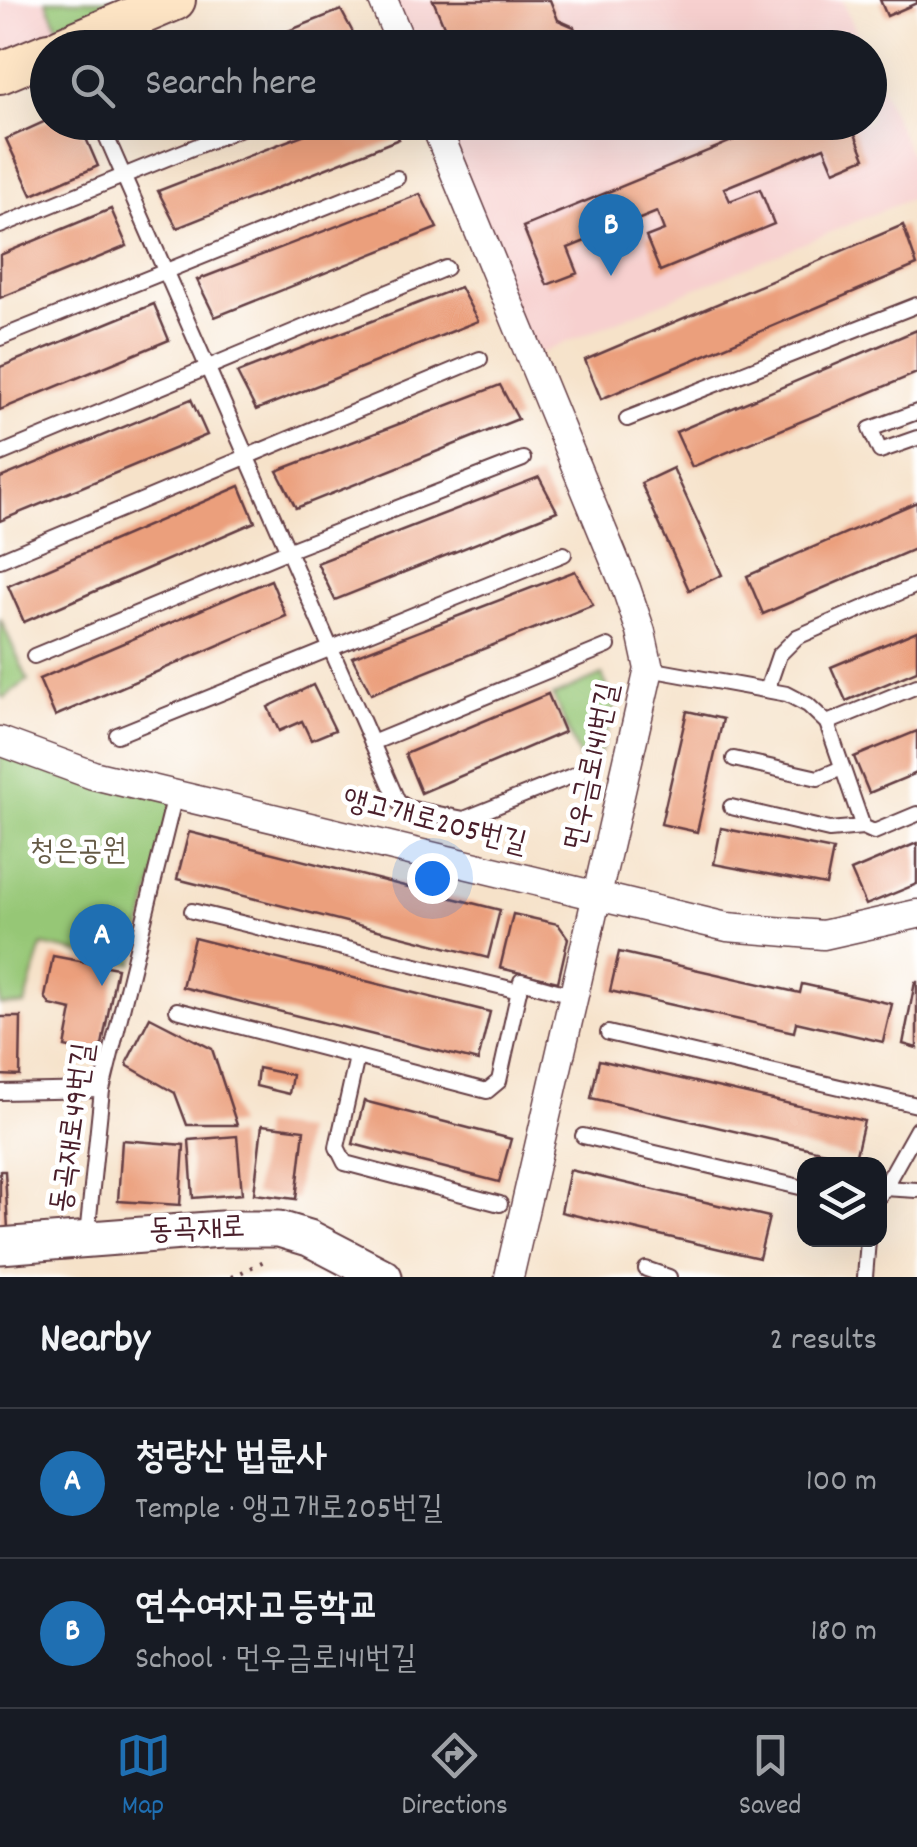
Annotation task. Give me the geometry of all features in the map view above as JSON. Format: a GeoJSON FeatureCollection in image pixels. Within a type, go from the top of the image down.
{"type":"FeatureCollection","features":[{"type":"Feature","properties":{"kind":"main road"},"geometry":{"type":"LineString","coordinates":[[103,30],[174,0]]}},
{"type":"Feature","properties":{"kind":"main road"},"geometry":{"type":"LineString","coordinates":[[0,72],[30,60]]}},
{"type":"Feature","properties":{"kind":"street"},"geometry":{"type":"LineString","coordinates":[[383,0],[395,30]]}},
{"type":"Feature","properties":{"kind":"street","name":"먼우금로141번길"},"geometry":{"type":"LineString","coordinates":[[441,140],[626,588],[650,670],[509,1277]]}},
{"type":"Feature","properties":{"kind":"street","name":"앵고개로205번길"},"geometry":{"type":"LineString","coordinates":[[0,741],[93,775],[727,927],[823,935],[917,914]]}},
{"type":"Feature","properties":{"kind":"street","name":"동곡재로"},"geometry":{"type":"LineString","coordinates":[[0,1246],[221,1228],[279,1228],[309,1238],[384,1277]]}},
{"type":"Feature","properties":{"kind":"lane"},"geometry":{"type":"LineString","coordinates":[[108,140],[398,802],[408,808],[464,818],[579,773]]}},
{"type":"Feature","properties":{"kind":"lane"},"geometry":{"type":"LineString","coordinates":[[0,226],[212,140]]}},
{"type":"Feature","properties":{"kind":"lane"},"geometry":{"type":"LineString","coordinates":[[0,338],[397,178]]}},
{"type":"Feature","properties":{"kind":"lane"},"geometry":{"type":"LineString","coordinates":[[0,454],[446,268]]}},
{"type":"Feature","properties":{"kind":"lane"},"geometry":{"type":"LineString","coordinates":[[627,420],[917,305]]}},
{"type":"Feature","properties":{"kind":"lane"},"geometry":{"type":"LineString","coordinates":[[0,560],[480,359]]}},
{"type":"Feature","properties":{"kind":"lane"},"geometry":{"type":"LineString","coordinates":[[917,412],[870,429],[880,451],[917,438]]}},
{"type":"Feature","properties":{"kind":"lane"},"geometry":{"type":"LineString","coordinates":[[34,656],[287,550],[523,460]]}},
{"type":"Feature","properties":{"kind":"lane"},"geometry":{"type":"LineString","coordinates":[[117,735],[564,554]]}},
{"type":"Feature","properties":{"kind":"lane"},"geometry":{"type":"LineString","coordinates":[[767,690],[779,655],[797,637],[917,585]]}},
{"type":"Feature","properties":{"kind":"lane"},"geometry":{"type":"LineString","coordinates":[[372,744],[608,646]]}},
{"type":"Feature","properties":{"kind":"lane"},"geometry":{"type":"LineString","coordinates":[[650,670],[787,694],[808,705],[827,723],[863,827]]}},
{"type":"Feature","properties":{"kind":"lane"},"geometry":{"type":"LineString","coordinates":[[827,723],[917,686]]}},
{"type":"Feature","properties":{"kind":"lane"},"geometry":{"type":"LineString","coordinates":[[734,759],[818,778],[842,768]]}},
{"type":"Feature","properties":{"kind":"lane","name":"동곡재로49번길"},"geometry":{"type":"LineString","coordinates":[[87,1237],[102,1090],[175,795]]}},
{"type":"Feature","properties":{"kind":"lane"},"geometry":{"type":"LineString","coordinates":[[731,807],[829,830],[863,827],[874,832],[917,814]]}},
{"type":"Feature","properties":{"kind":"lane"},"geometry":{"type":"LineString","coordinates":[[192,911],[519,991]]}},
{"type":"Feature","properties":{"kind":"lane"},"geometry":{"type":"LineString","coordinates":[[177,1010],[487,1091],[499,1082],[521,981],[576,996]]}},
{"type":"Feature","properties":{"kind":"lane"},"geometry":{"type":"LineString","coordinates":[[608,1033],[917,1105]]}},
{"type":"Feature","properties":{"kind":"lane"},"geometry":{"type":"LineString","coordinates":[[357,1058],[338,1147],[345,1163],[500,1204]]}},
{"type":"Feature","properties":{"kind":"lane"},"geometry":{"type":"LineString","coordinates":[[0,1092],[102,1090]]}},
{"type":"Feature","properties":{"kind":"lane"},"geometry":{"type":"LineString","coordinates":[[887,1181],[917,1128]]}},
{"type":"Feature","properties":{"kind":"lane"},"geometry":{"type":"LineString","coordinates":[[584,1136],[797,1186]]}},
{"type":"Feature","properties":{"kind":"lane"},"geometry":{"type":"LineString","coordinates":[[887,1192],[917,1190]]}},
{"type":"Feature","properties":{"kind":"lane"},"geometry":{"type":"LineString","coordinates":[[864,1277],[867,1247]]}},
{"type":"Feature","properties":{"kind":"lane"},"geometry":{"type":"LineString","coordinates":[[646,1269],[669,1277]]}},
{"type":"Feature","properties":{"kind":"shaded area"},"geometry":{"type":"Polygon","coordinates":[[[0,0],[46,0],[59,30],[30,30],[30,60],[0,73],[0,0]]]}},
{"type":"Feature","properties":{"kind":"shaded area"},"geometry":{"type":"Polygon","coordinates":[[[383,0],[842,0],[855,30],[396,30],[383,0]]]}},
{"type":"Feature","properties":{"kind":"shaded area"},"geometry":{"type":"Polygon","coordinates":[[[887,101],[917,169],[917,196],[531,357],[441,140],[887,140],[887,101]]]}},
{"type":"Feature","properties":{"kind":"green space"},"geometry":{"type":"Polygon","coordinates":[[[46,0],[175,0],[102,30],[59,30],[46,0]]]}},
{"type":"Feature","properties":{"kind":"green space"},"geometry":{"type":"Polygon","coordinates":[[[0,618],[28,680],[4,698],[0,695],[0,618]]]}},
{"type":"Feature","properties":{"kind":"green space"},"geometry":{"type":"Polygon","coordinates":[[[602,675],[615,705],[600,753],[581,761],[553,696],[602,675]]]}},
{"type":"Feature","properties":{"kind":"green space","name":"청은공원"},"geometry":{"type":"Polygon","coordinates":[[[0,741],[175,795],[133,964],[42,945],[25,1005],[0,1005],[0,741]]]}},
{"type":"Feature","properties":{"kind":"building"},"geometry":{"type":"Polygon","coordinates":[[[433,0],[550,0],[558,20],[575,30],[446,30],[433,0]]]}},
{"type":"Feature","properties":{"kind":"building"},"geometry":{"type":"Polygon","coordinates":[[[880,0],[917,0],[917,3],[887,16],[880,0]]]}},
{"type":"Feature","properties":{"kind":"building"},"geometry":{"type":"Polygon","coordinates":[[[341,10],[352,30],[290,30],[341,10]]]}},
{"type":"Feature","properties":{"kind":"building"},"geometry":{"type":"Polygon","coordinates":[[[30,128],[30,140],[87,140],[98,166],[32,195],[6,139],[30,128]]]}},
{"type":"Feature","properties":{"kind":"building"},"geometry":{"type":"Polygon","coordinates":[[[290,140],[397,140],[177,228],[158,191],[290,140]]]}},
{"type":"Feature","properties":{"kind":"building"},"geometry":{"type":"Polygon","coordinates":[[[734,140],[858,140],[865,158],[834,171],[824,147],[724,188],[730,201],[760,189],[774,224],[660,271],[646,237],[664,230],[657,212],[568,248],[578,273],[547,285],[523,227],[734,140]]]}},
{"type":"Feature","properties":{"kind":"building"},"geometry":{"type":"Polygon","coordinates":[[[420,194],[437,228],[215,317],[197,280],[420,194]]]}},
{"type":"Feature","properties":{"kind":"building"},"geometry":{"type":"Polygon","coordinates":[[[111,209],[127,246],[0,298],[0,255],[111,209]]]}},
{"type":"Feature","properties":{"kind":"building"},"geometry":{"type":"Polygon","coordinates":[[[903,225],[917,265],[601,399],[585,360],[903,225]]]}},
{"type":"Feature","properties":{"kind":"building"},"geometry":{"type":"Polygon","coordinates":[[[460,287],[478,321],[256,410],[237,373],[460,287]]]}},
{"type":"Feature","properties":{"kind":"building"},"geometry":{"type":"Polygon","coordinates":[[[154,304],[169,340],[0,410],[0,367],[154,304]]]}},
{"type":"Feature","properties":{"kind":"building"},"geometry":{"type":"Polygon","coordinates":[[[917,330],[917,373],[692,467],[676,432],[917,330]]]}},
{"type":"Feature","properties":{"kind":"building"},"geometry":{"type":"Polygon","coordinates":[[[500,385],[518,419],[296,508],[277,471],[500,385]]]}},
{"type":"Feature","properties":{"kind":"building"},"geometry":{"type":"Polygon","coordinates":[[[191,399],[207,435],[0,521],[0,478],[191,399]]]}},
{"type":"Feature","properties":{"kind":"building"},"geometry":{"type":"Polygon","coordinates":[[[673,468],[722,575],[689,590],[641,483],[673,468]]]}},
{"type":"Feature","properties":{"kind":"building"},"geometry":{"type":"Polygon","coordinates":[[[539,477],[557,511],[335,600],[317,563],[539,477]]]}},
{"type":"Feature","properties":{"kind":"building"},"geometry":{"type":"Polygon","coordinates":[[[240,486],[255,522],[24,622],[8,586],[240,486]]]}},
{"type":"Feature","properties":{"kind":"building"},"geometry":{"type":"Polygon","coordinates":[[[917,502],[917,548],[763,614],[747,576],[917,502]]]}},
{"type":"Feature","properties":{"kind":"building"},"geometry":{"type":"Polygon","coordinates":[[[575,571],[593,605],[371,694],[352,657],[575,571]]]}},
{"type":"Feature","properties":{"kind":"building"},"geometry":{"type":"Polygon","coordinates":[[[271,580],[286,616],[55,716],[39,679],[271,580]]]}},
{"type":"Feature","properties":{"kind":"building"},"geometry":{"type":"Polygon","coordinates":[[[917,631],[917,671],[846,701],[831,667],[917,631]]]}},
{"type":"Feature","properties":{"kind":"building"},"geometry":{"type":"Polygon","coordinates":[[[313,685],[335,730],[311,740],[302,721],[279,731],[268,707],[313,685]]]}},
{"type":"Feature","properties":{"kind":"building"},"geometry":{"type":"Polygon","coordinates":[[[548,694],[564,732],[421,793],[405,754],[548,694]]]}},
{"type":"Feature","properties":{"kind":"building"},"geometry":{"type":"Polygon","coordinates":[[[687,711],[723,719],[697,832],[661,824],[687,711]]]}},
{"type":"Feature","properties":{"kind":"building"},"geometry":{"type":"Polygon","coordinates":[[[917,731],[917,773],[869,793],[854,757],[917,731]]]}},
{"type":"Feature","properties":{"kind":"building"},"geometry":{"type":"Polygon","coordinates":[[[721,828],[833,850],[826,885],[714,864],[721,828]]]}},
{"type":"Feature","properties":{"kind":"building"},"geometry":{"type":"Polygon","coordinates":[[[189,832],[500,910],[488,958],[177,879],[189,832]]]}},
{"type":"Feature","properties":{"kind":"building"},"geometry":{"type":"Polygon","coordinates":[[[917,843],[917,884],[866,905],[851,871],[917,843]]]}},
{"type":"Feature","properties":{"kind":"building"},"geometry":{"type":"Polygon","coordinates":[[[513,914],[558,924],[568,938],[558,982],[500,968],[513,914]]]}},
{"type":"Feature","properties":{"kind":"building"},"geometry":{"type":"Polygon","coordinates":[[[194,938],[490,1012],[478,1061],[182,987],[194,938]]]}},
{"type":"Feature","properties":{"kind":"building"},"geometry":{"type":"Polygon","coordinates":[[[619,952],[800,993],[802,984],[892,1004],[883,1042],[796,1022],[794,1032],[610,991],[619,952]]]}},
{"type":"Feature","properties":{"kind":"building"},"geometry":{"type":"Polygon","coordinates":[[[53,956],[117,968],[102,1045],[93,1053],[65,1047],[72,1010],[50,1005],[45,997],[53,956]]]}},
{"type":"Feature","properties":{"kind":"building"},"geometry":{"type":"Polygon","coordinates":[[[917,982],[917,1048],[903,1044],[917,982]]]}},
{"type":"Feature","properties":{"kind":"building"},"geometry":{"type":"Polygon","coordinates":[[[0,1017],[21,1017],[20,1076],[0,1075],[0,1017]]]}},
{"type":"Feature","properties":{"kind":"building"},"geometry":{"type":"Polygon","coordinates":[[[150,1017],[212,1049],[237,1125],[187,1125],[175,1093],[128,1066],[150,1017]]]}},
{"type":"Feature","properties":{"kind":"building"},"geometry":{"type":"Polygon","coordinates":[[[599,1060],[864,1121],[855,1157],[846,1157],[591,1098],[599,1060]]]}},
{"type":"Feature","properties":{"kind":"building"},"geometry":{"type":"Polygon","coordinates":[[[258,1068],[292,1075],[289,1094],[256,1086],[258,1068]]]}},
{"type":"Feature","properties":{"kind":"building"},"geometry":{"type":"Polygon","coordinates":[[[364,1101],[511,1139],[499,1182],[353,1144],[364,1101]]]}},
{"type":"Feature","properties":{"kind":"building"},"geometry":{"type":"Polygon","coordinates":[[[262,1125],[304,1130],[296,1199],[254,1194],[262,1125]]]}},
{"type":"Feature","properties":{"kind":"building"},"geometry":{"type":"Polygon","coordinates":[[[237,1136],[242,1194],[193,1198],[189,1140],[237,1136]]]}},
{"type":"Feature","properties":{"kind":"building"},"geometry":{"type":"Polygon","coordinates":[[[122,1140],[184,1145],[180,1205],[118,1201],[122,1140]]]}},
{"type":"Feature","properties":{"kind":"building"},"geometry":{"type":"Polygon","coordinates":[[[570,1170],[769,1217],[759,1258],[561,1212],[570,1170]]]}},
{"type":"Feature","properties":{"kind":"building"},"geometry":{"type":"Polygon","coordinates":[[[0,1171],[5,1171],[8,1230],[0,1231],[0,1171]]]}},
{"type":"Feature","properties":{"kind":"place","name":"연수여자고등학교"},"geometry":{"type":"Point","coordinates":[611,276]}},
{"type":"Feature","properties":{"kind":"place","name":"청량산 법륜사"},"geometry":{"type":"Point","coordinates":[102,986]}}]}
